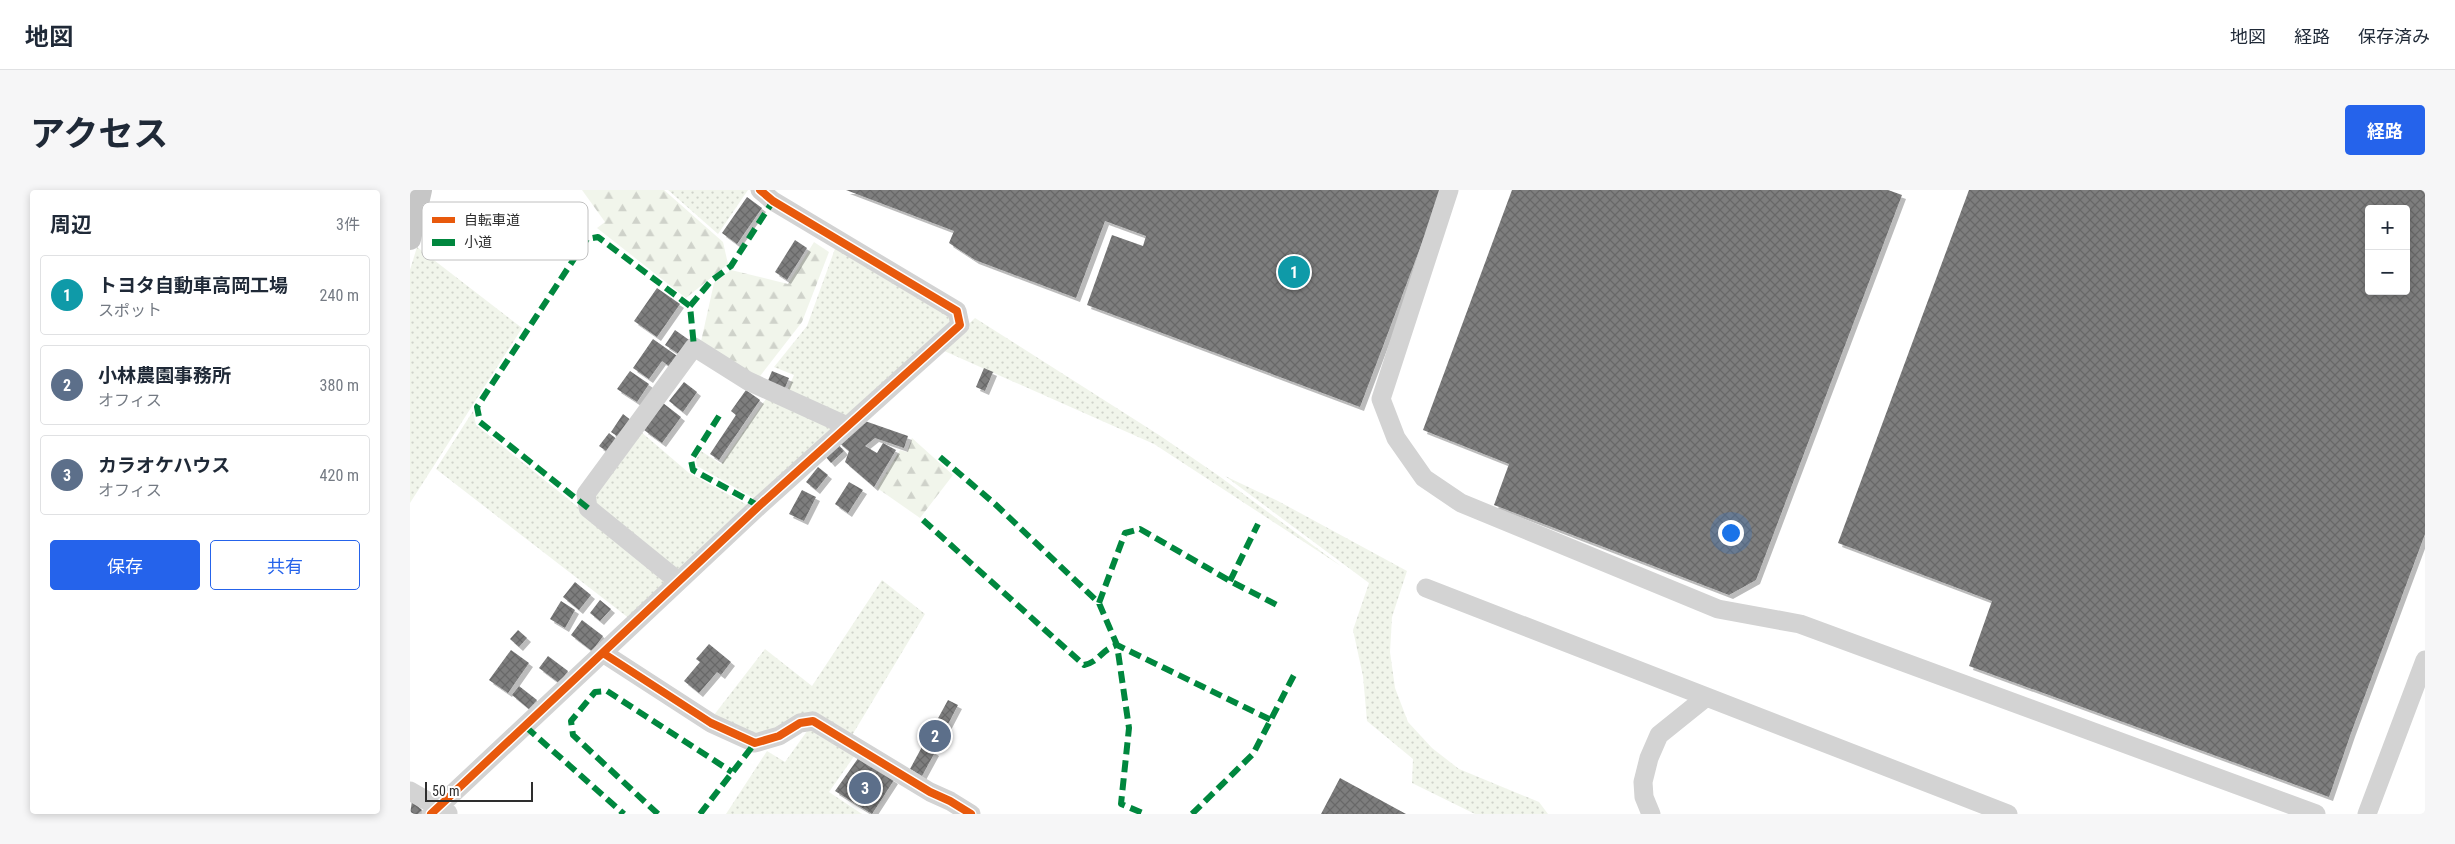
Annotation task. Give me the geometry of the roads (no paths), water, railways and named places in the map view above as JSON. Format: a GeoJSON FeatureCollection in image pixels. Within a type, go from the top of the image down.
{"type":"FeatureCollection","features":[{"type":"Feature","properties":{"kind":"main road"},"geometry":{"type":"LineString","coordinates":[[410,239],[421,190]]}},
{"type":"Feature","properties":{"kind":"street"},"geometry":{"type":"LineString","coordinates":[[410,791],[440,811],[678,581],[960,325],[957,311],[773,201],[760,190]]}},
{"type":"Feature","properties":{"kind":"street"},"geometry":{"type":"LineString","coordinates":[[1449,190],[1381,399],[1396,438],[1424,478],[1461,504],[1718,609],[1800,624],[2316,814]]}},
{"type":"Feature","properties":{"kind":"street"},"geometry":{"type":"LineString","coordinates":[[678,581],[588,508],[586,494],[694,347],[748,381],[847,426]]}},
{"type":"Feature","properties":{"kind":"street"},"geometry":{"type":"LineString","coordinates":[[1426,588],[1705,698],[2008,814]]}},
{"type":"Feature","properties":{"kind":"street"},"geometry":{"type":"LineString","coordinates":[[603,653],[711,723],[755,743],[779,736],[800,723],[813,721],[930,792],[950,801],[971,814]]}},
{"type":"Feature","properties":{"kind":"street"},"geometry":{"type":"LineString","coordinates":[[2367,814],[2425,660]]}},
{"type":"Feature","properties":{"kind":"street"},"geometry":{"type":"LineString","coordinates":[[1651,814],[1644,797],[1643,782],[1659,735],[1705,698]]}},
{"type":"Feature","properties":{"kind":"place","name":"トヨタ自動車高岡工場"},"geometry":{"type":"Point","coordinates":[1294,272]}},
{"type":"Feature","properties":{"kind":"place","name":"小林農園事務所"},"geometry":{"type":"Point","coordinates":[935,736]}},
{"type":"Feature","properties":{"kind":"place","name":"カラオケハウス"},"geometry":{"type":"Point","coordinates":[865,788]}}]}
